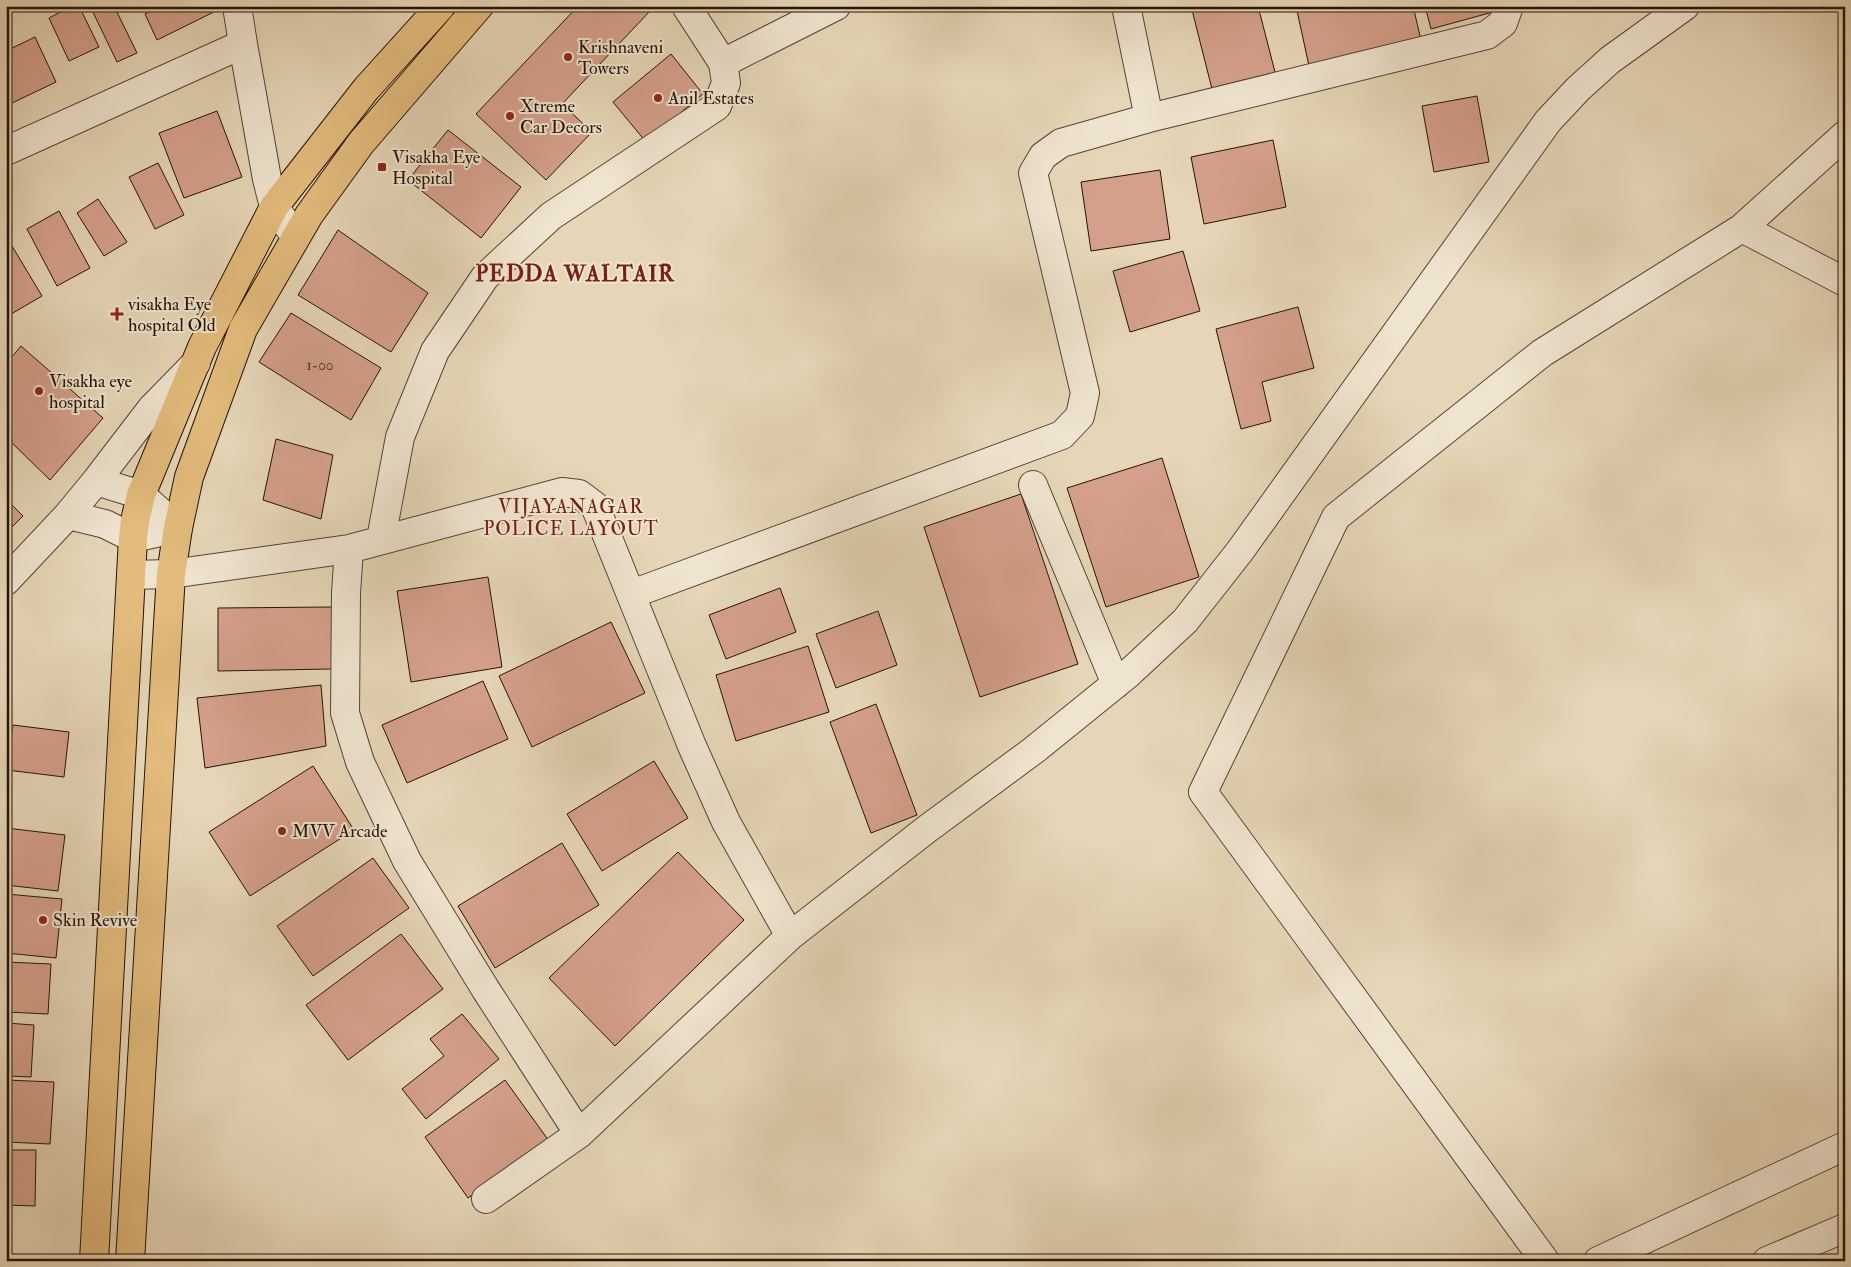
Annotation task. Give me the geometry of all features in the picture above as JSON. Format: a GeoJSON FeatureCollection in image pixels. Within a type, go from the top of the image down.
{"type":"FeatureCollection","features":[{"type":"Feature","properties":{"kind":"main road"},"geometry":{"type":"LineString","coordinates":[[94,1261],[133,538],[141,495],[202,347],[274,207],[366,88],[441,6]]}},
{"type":"Feature","properties":{"kind":"main road"},"geometry":{"type":"LineString","coordinates":[[130,1261],[171,574],[188,477],[243,329],[309,215],[360,143],[479,6]]}},
{"type":"Feature","properties":{"kind":"street"},"geometry":{"type":"LineString","coordinates":[[237,6],[267,179],[274,207],[296,237]]}},
{"type":"Feature","properties":{"kind":"street"},"geometry":{"type":"LineString","coordinates":[[381,539],[400,437],[435,351],[485,277],[551,216],[716,106],[726,84],[723,63],[686,6]]}},
{"type":"Feature","properties":{"kind":"street"},"geometry":{"type":"LineString","coordinates":[[723,63],[836,6]]}},
{"type":"Feature","properties":{"kind":"street"},"geometry":{"type":"LineString","coordinates":[[1126,6],[1149,118]]}},
{"type":"Feature","properties":{"kind":"street"},"geometry":{"type":"LineString","coordinates":[[632,594],[1062,435],[1080,416],[1085,393],[1034,173],[1043,156],[1061,143],[1149,118],[1487,35],[1503,23],[1509,6]]}},
{"type":"Feature","properties":{"kind":"street"},"geometry":{"type":"LineString","coordinates":[[486,1199],[579,1134],[790,936],[927,829],[1034,750],[1116,684],[1185,621],[1240,550],[1548,120],[1610,60],[1685,6]]}},
{"type":"Feature","properties":{"kind":"street"},"geometry":{"type":"LineString","coordinates":[[6,151],[244,44]]}},
{"type":"Feature","properties":{"kind":"street"},"geometry":{"type":"LineString","coordinates":[[1545,1261],[1203,792],[1336,517],[1542,353],[1742,228],[1845,136]]}},
{"type":"Feature","properties":{"kind":"street"},"geometry":{"type":"LineString","coordinates":[[1742,228],[1845,282]]}},
{"type":"Feature","properties":{"kind":"street"},"geometry":{"type":"LineString","coordinates":[[6,581],[68,515],[152,408],[196,363]]}},
{"type":"Feature","properties":{"kind":"street"},"geometry":{"type":"LineString","coordinates":[[96,481],[141,495],[178,528]]}},
{"type":"Feature","properties":{"kind":"street"},"geometry":{"type":"LineString","coordinates":[[1033,485],[1116,684]]}},
{"type":"Feature","properties":{"kind":"street"},"geometry":{"type":"LineString","coordinates":[[131,575],[171,574],[349,549],[562,492],[579,494],[595,506],[692,746],[726,822],[790,936]]}},
{"type":"Feature","properties":{"kind":"street"},"geometry":{"type":"LineString","coordinates":[[68,515],[105,524],[133,538],[178,528]]}},
{"type":"Feature","properties":{"kind":"street"},"geometry":{"type":"LineString","coordinates":[[349,549],[346,602],[346,713],[360,762],[407,861],[486,990],[579,1134]]}},
{"type":"Feature","properties":{"kind":"street"},"geometry":{"type":"LineString","coordinates":[[1598,1261],[1845,1146]]}},
{"type":"Feature","properties":{"kind":"street"},"geometry":{"type":"LineString","coordinates":[[1767,1261],[1845,1228]]}},
{"type":"Feature","properties":{"kind":"building"},"geometry":{"type":"Polygon","coordinates":[[[72,6],[79,6],[99,47],[69,61],[49,18],[72,6]]]}},
{"type":"Feature","properties":{"kind":"building"},"geometry":{"type":"Polygon","coordinates":[[[90,6],[114,6],[137,53],[117,62],[90,6]]]}},
{"type":"Feature","properties":{"kind":"building"},"geometry":{"type":"Polygon","coordinates":[[[162,6],[226,6],[157,40],[145,14],[162,6]]]}},
{"type":"Feature","properties":{"kind":"building","name":"Krishnaveni Towers"},"geometry":{"type":"Polygon","coordinates":[[[578,6],[646,6],[651,10],[562,104],[592,132],[546,180],[476,114],[578,6]]]}},
{"type":"Feature","properties":{"kind":"building"},"geometry":{"type":"Polygon","coordinates":[[[1191,6],[1258,6],[1276,76],[1213,93],[1191,6]]]}},
{"type":"Feature","properties":{"kind":"building"},"geometry":{"type":"Polygon","coordinates":[[[1296,6],[1413,6],[1421,40],[1309,66],[1296,6]]]}},
{"type":"Feature","properties":{"kind":"building"},"geometry":{"type":"Polygon","coordinates":[[[1425,6],[1492,6],[1493,12],[1431,29],[1425,6]]]}},
{"type":"Feature","properties":{"kind":"building"},"geometry":{"type":"Polygon","coordinates":[[[35,37],[56,82],[10,104],[6,95],[6,51],[35,37]]]}},
{"type":"Feature","properties":{"kind":"building","name":"Anil Estates"},"geometry":{"type":"Polygon","coordinates":[[[671,54],[703,94],[646,142],[613,102],[671,54]]]}},
{"type":"Feature","properties":{"kind":"building"},"geometry":{"type":"Polygon","coordinates":[[[1477,96],[1489,162],[1434,172],[1422,106],[1477,96]]]}},
{"type":"Feature","properties":{"kind":"building"},"geometry":{"type":"Polygon","coordinates":[[[217,111],[242,177],[184,198],[159,133],[217,111]]]}},
{"type":"Feature","properties":{"kind":"building"},"geometry":{"type":"Polygon","coordinates":[[[448,130],[521,187],[481,238],[408,180],[448,130]]]}},
{"type":"Feature","properties":{"kind":"building"},"geometry":{"type":"Polygon","coordinates":[[[1273,140],[1286,207],[1204,224],[1191,157],[1273,140]]]}},
{"type":"Feature","properties":{"kind":"building"},"geometry":{"type":"Polygon","coordinates":[[[158,163],[184,215],[155,229],[129,177],[158,163]]]}},
{"type":"Feature","properties":{"kind":"building"},"geometry":{"type":"Polygon","coordinates":[[[1160,170],[1170,239],[1091,251],[1081,182],[1160,170]]]}},
{"type":"Feature","properties":{"kind":"building"},"geometry":{"type":"Polygon","coordinates":[[[98,199],[127,242],[104,256],[77,213],[98,199]]]}},
{"type":"Feature","properties":{"kind":"building"},"geometry":{"type":"Polygon","coordinates":[[[59,211],[90,268],[57,286],[27,229],[59,211]]]}},
{"type":"Feature","properties":{"kind":"building"},"geometry":{"type":"Polygon","coordinates":[[[338,230],[428,293],[391,352],[298,295],[338,230]]]}},
{"type":"Feature","properties":{"kind":"building"},"geometry":{"type":"Polygon","coordinates":[[[6,236],[42,296],[6,317],[6,236]]]}},
{"type":"Feature","properties":{"kind":"building"},"geometry":{"type":"Polygon","coordinates":[[[1183,251],[1200,311],[1130,332],[1113,271],[1183,251]]]}},
{"type":"Feature","properties":{"kind":"building"},"geometry":{"type":"Polygon","coordinates":[[[1298,307],[1314,368],[1262,382],[1271,421],[1241,429],[1216,329],[1298,307]]]}},
{"type":"Feature","properties":{"kind":"building"},"geometry":{"type":"Polygon","coordinates":[[[291,313],[381,368],[351,420],[259,362],[291,313]]]}},
{"type":"Feature","properties":{"kind":"building","name":"Visakha eye hospital"},"geometry":{"type":"Polygon","coordinates":[[[21,346],[103,418],[50,480],[6,437],[6,364],[21,346]]]}},
{"type":"Feature","properties":{"kind":"building"},"geometry":{"type":"Polygon","coordinates":[[[276,439],[333,455],[321,519],[263,500],[276,439]]]}},
{"type":"Feature","properties":{"kind":"building"},"geometry":{"type":"Polygon","coordinates":[[[1162,458],[1199,577],[1106,607],[1067,488],[1162,458]]]}},
{"type":"Feature","properties":{"kind":"building"},"geometry":{"type":"Polygon","coordinates":[[[1021,494],[1078,664],[980,697],[924,527],[1021,494]]]}},
{"type":"Feature","properties":{"kind":"building"},"geometry":{"type":"Polygon","coordinates":[[[6,499],[23,516],[6,533],[6,499]]]}},
{"type":"Feature","properties":{"kind":"building"},"geometry":{"type":"Polygon","coordinates":[[[488,577],[502,667],[411,682],[397,591],[488,577]]]}},
{"type":"Feature","properties":{"kind":"building"},"geometry":{"type":"Polygon","coordinates":[[[780,588],[796,632],[726,659],[709,615],[780,588]]]}},
{"type":"Feature","properties":{"kind":"building"},"geometry":{"type":"Polygon","coordinates":[[[332,607],[332,669],[218,671],[218,608],[332,607]]]}},
{"type":"Feature","properties":{"kind":"building"},"geometry":{"type":"Polygon","coordinates":[[[878,611],[897,665],[836,688],[816,634],[878,611]]]}},
{"type":"Feature","properties":{"kind":"building"},"geometry":{"type":"Polygon","coordinates":[[[611,622],[645,693],[532,747],[499,676],[611,622]]]}},
{"type":"Feature","properties":{"kind":"building"},"geometry":{"type":"Polygon","coordinates":[[[808,646],[829,712],[736,741],[716,675],[808,646]]]}},
{"type":"Feature","properties":{"kind":"building"},"geometry":{"type":"Polygon","coordinates":[[[483,681],[508,739],[407,783],[382,725],[483,681]]]}},
{"type":"Feature","properties":{"kind":"building"},"geometry":{"type":"Polygon","coordinates":[[[321,685],[326,746],[205,768],[197,698],[321,685]]]}},
{"type":"Feature","properties":{"kind":"building"},"geometry":{"type":"Polygon","coordinates":[[[876,704],[917,815],[871,833],[830,722],[876,704]]]}},
{"type":"Feature","properties":{"kind":"building"},"geometry":{"type":"Polygon","coordinates":[[[13,725],[69,732],[64,777],[7,770],[13,725]]]}},
{"type":"Feature","properties":{"kind":"building"},"geometry":{"type":"Polygon","coordinates":[[[654,761],[688,818],[602,871],[567,814],[654,761]]]}},
{"type":"Feature","properties":{"kind":"building","name":"MVV Arcade"},"geometry":{"type":"Polygon","coordinates":[[[313,766],[354,830],[250,896],[209,832],[313,766]]]}},
{"type":"Feature","properties":{"kind":"building"},"geometry":{"type":"Polygon","coordinates":[[[6,828],[65,835],[58,891],[6,885],[6,828]]]}},
{"type":"Feature","properties":{"kind":"building"},"geometry":{"type":"Polygon","coordinates":[[[562,843],[599,905],[495,968],[458,906],[562,843]]]}},
{"type":"Feature","properties":{"kind":"building"},"geometry":{"type":"Polygon","coordinates":[[[678,852],[744,920],[615,1046],[549,978],[678,852]]]}},
{"type":"Feature","properties":{"kind":"building"},"geometry":{"type":"Polygon","coordinates":[[[373,858],[409,908],[313,976],[277,926],[373,858]]]}},
{"type":"Feature","properties":{"kind":"building"},"geometry":{"type":"Polygon","coordinates":[[[6,894],[62,899],[56,958],[6,953],[6,894]]]}},
{"type":"Feature","properties":{"kind":"building"},"geometry":{"type":"Polygon","coordinates":[[[401,934],[443,989],[348,1060],[306,1005],[401,934]]]}},
{"type":"Feature","properties":{"kind":"building"},"geometry":{"type":"Polygon","coordinates":[[[6,962],[51,964],[48,1014],[6,1012],[6,962]]]}},
{"type":"Feature","properties":{"kind":"building"},"geometry":{"type":"Polygon","coordinates":[[[462,1014],[499,1059],[426,1119],[402,1089],[444,1056],[430,1039],[462,1014]]]}},
{"type":"Feature","properties":{"kind":"building"},"geometry":{"type":"Polygon","coordinates":[[[6,1023],[34,1025],[31,1077],[6,1076],[6,1023]]]}},
{"type":"Feature","properties":{"kind":"building"},"geometry":{"type":"Polygon","coordinates":[[[6,1080],[54,1082],[50,1144],[6,1142],[6,1080]]]}},
{"type":"Feature","properties":{"kind":"building"},"geometry":{"type":"Polygon","coordinates":[[[505,1080],[549,1141],[468,1198],[425,1137],[505,1080]]]}},
{"type":"Feature","properties":{"kind":"building"},"geometry":{"type":"Polygon","coordinates":[[[6,1150],[36,1150],[35,1206],[6,1205],[6,1150]]]}},
{"type":"Feature","properties":{"kind":"place","name":"Krishnaveni Towers"},"geometry":{"type":"Point","coordinates":[568,57]}},
{"type":"Feature","properties":{"kind":"place","name":"Anil Estates"},"geometry":{"type":"Point","coordinates":[658,98]}},
{"type":"Feature","properties":{"kind":"place","name":"Xtreme Car Decors"},"geometry":{"type":"Point","coordinates":[510,116]}},
{"type":"Feature","properties":{"kind":"place","name":"Visakha Eye Hospital"},"geometry":{"type":"Point","coordinates":[382,167]}},
{"type":"Feature","properties":{"kind":"place","name":"visakha Eye hospital Old"},"geometry":{"type":"Point","coordinates":[117,314]}},
{"type":"Feature","properties":{"kind":"place","name":"Visakha eye hospital"},"geometry":{"type":"Point","coordinates":[39,391]}},
{"type":"Feature","properties":{"kind":"place","name":"MVV Arcade"},"geometry":{"type":"Point","coordinates":[282,831]}},
{"type":"Feature","properties":{"kind":"place","name":"Skin Revive"},"geometry":{"type":"Point","coordinates":[43,920]}},
{"type":"Feature","properties":{"kind":"district","name":"PEDDA WALTAIR"},"geometry":{"type":"Point","coordinates":[575,274]}},
{"type":"Feature","properties":{"kind":"district","name":"VIJAYANAGAR POLICE LAYOUT"},"geometry":{"type":"Point","coordinates":[571,518]}}]}
